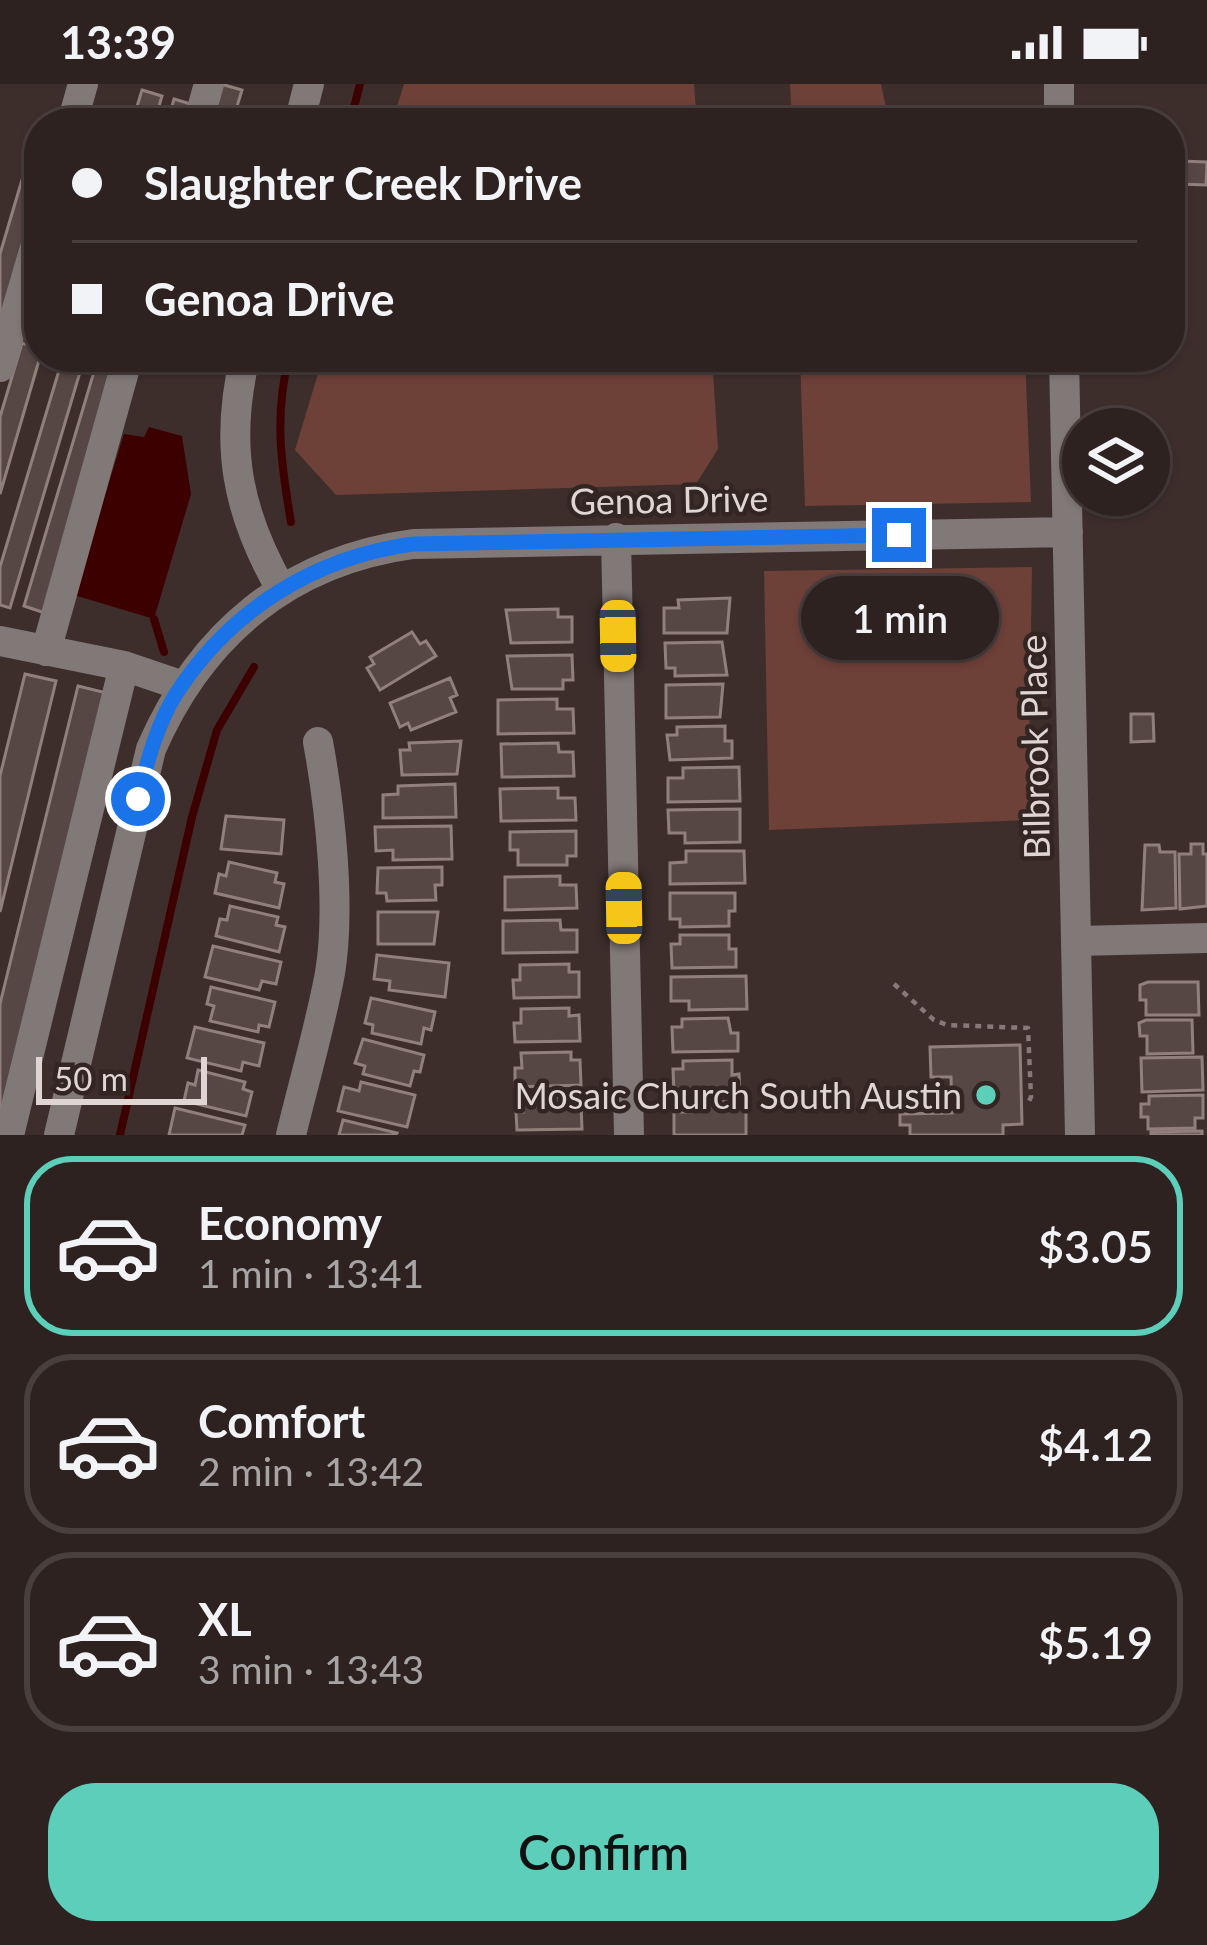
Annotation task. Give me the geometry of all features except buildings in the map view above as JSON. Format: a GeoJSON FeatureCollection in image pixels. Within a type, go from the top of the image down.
{"type":"FeatureCollection","features":[{"type":"Feature","properties":{"kind":"street"},"geometry":{"type":"LineString","coordinates":[[0,367],[24,285]]}},
{"type":"Feature","properties":{"kind":"street"},"geometry":{"type":"LineString","coordinates":[[46,650],[124,372]]}},
{"type":"Feature","properties":{"kind":"street"},"geometry":{"type":"LineString","coordinates":[[242,372],[233,421],[236,476],[254,543],[281,589]]}},
{"type":"Feature","properties":{"kind":"street","name":"Bilbrook Place"},"geometry":{"type":"LineString","coordinates":[[1064,372],[1080,1135]]}},
{"type":"Feature","properties":{"kind":"street","name":"Genoa Drive"},"geometry":{"type":"LineString","coordinates":[[59,1135],[151,748],[183,686],[224,636],[281,589],[316,571],[384,548],[450,542],[1068,532]]}},
{"type":"Feature","properties":{"kind":"street"},"geometry":{"type":"LineString","coordinates":[[616,538],[629,1135]]}},
{"type":"Feature","properties":{"kind":"street"},"geometry":{"type":"LineString","coordinates":[[0,641],[124,666],[183,686]]}},
{"type":"Feature","properties":{"kind":"street"},"geometry":{"type":"LineString","coordinates":[[9,1135],[124,666]]}},
{"type":"Feature","properties":{"kind":"street"},"geometry":{"type":"LineString","coordinates":[[291,1135],[333,942],[328,806],[318,742]]}},
{"type":"Feature","properties":{"kind":"street"},"geometry":{"type":"LineString","coordinates":[[1076,940],[1207,938]]}},
{"type":"Feature","properties":{"kind":"path"},"geometry":{"type":"LineString","coordinates":[[894,984],[946,1025],[1028,1028],[1031,1097],[1027,1105]]}},
{"type":"Feature","properties":{"kind":"shaded area"},"geometry":{"type":"Polygon","coordinates":[[[404,84],[694,84],[696,108],[397,108],[404,84]]]}},
{"type":"Feature","properties":{"kind":"shaded area"},"geometry":{"type":"Polygon","coordinates":[[[790,84],[881,84],[886,108],[791,108],[790,84]]]}},
{"type":"Feature","properties":{"kind":"shaded area"},"geometry":{"type":"Polygon","coordinates":[[[318,372],[713,372],[718,449],[696,484],[336,495],[295,450],[318,372]]]}},
{"type":"Feature","properties":{"kind":"shaded area"},"geometry":{"type":"Polygon","coordinates":[[[801,372],[1026,372],[1031,502],[805,506],[801,372]]]}},
{"type":"Feature","properties":{"kind":"shaded area"},"geometry":{"type":"Polygon","coordinates":[[[149,427],[182,436],[191,494],[154,619],[74,595],[124,434],[144,437],[149,427]]]}},
{"type":"Feature","properties":{"kind":"shaded area"},"geometry":{"type":"Polygon","coordinates":[[[1032,567],[1028,820],[769,830],[764,571],[1032,567]]]}},
{"type":"Feature","properties":{"kind":"waterway"},"geometry":{"type":"LineString","coordinates":[[354,108],[360,84]]}},
{"type":"Feature","properties":{"kind":"waterway"},"geometry":{"type":"LineString","coordinates":[[286,372],[281,440],[291,522]]}},
{"type":"Feature","properties":{"kind":"waterway"},"geometry":{"type":"LineString","coordinates":[[154,619],[164,652]]}},
{"type":"Feature","properties":{"kind":"waterway"},"geometry":{"type":"LineString","coordinates":[[120,1135],[192,817],[217,730],[254,667]]}},
{"type":"Feature","properties":{"kind":"place","name":"Mosaic Church South Austin"},"geometry":{"type":"Point","coordinates":[986,1095]}},
{"type":"Feature","properties":{"kind":"route"},"geometry":{"type":"LineString","coordinates":[[138,799],[151,748],[176,694],[200,661],[267,598],[354,556],[413,544],[899,535]]}}]}
